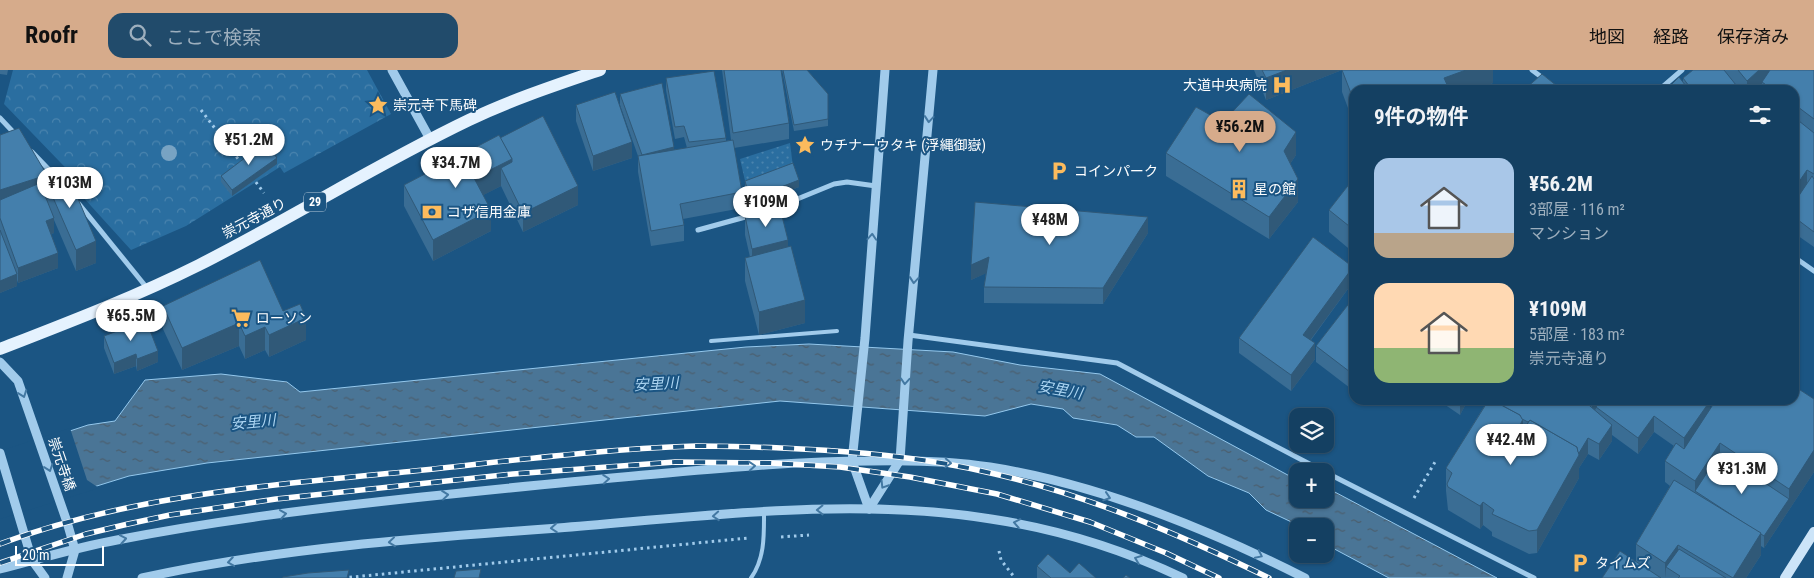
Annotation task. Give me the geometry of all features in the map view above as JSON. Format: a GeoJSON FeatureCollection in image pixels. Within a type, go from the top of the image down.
{"type":"FeatureCollection","features":[{"type":"Feature","properties":{"kind":"main road","name":"崇元寺通り"},"geometry":{"type":"LineString","coordinates":[[0,349],[148,289],[199,265],[430,140],[504,105],[600,70]]}},
{"type":"Feature","properties":{"kind":"main road"},"geometry":{"type":"LineString","coordinates":[[1784,578],[1814,532]]}},
{"type":"Feature","properties":{"kind":"street"},"geometry":{"type":"LineString","coordinates":[[392,70],[430,140]]}},
{"type":"Feature","properties":{"kind":"street"},"geometry":{"type":"LineString","coordinates":[[869,509],[852,461],[855,418],[865,338],[885,70]]}},
{"type":"Feature","properties":{"kind":"street"},"geometry":{"type":"LineString","coordinates":[[869,509],[900,460],[933,70]]}},
{"type":"Feature","properties":{"kind":"street"},"geometry":{"type":"LineString","coordinates":[[1532,70],[1552,85]]}},
{"type":"Feature","properties":{"kind":"street"},"geometry":{"type":"LineString","coordinates":[[1665,85],[1682,70]]}},
{"type":"Feature","properties":{"kind":"street"},"geometry":{"type":"LineString","coordinates":[[0,118],[20,139]]}},
{"type":"Feature","properties":{"kind":"street"},"geometry":{"type":"LineString","coordinates":[[26,146],[58,180]]}},
{"type":"Feature","properties":{"kind":"street"},"geometry":{"type":"LineString","coordinates":[[698,230],[762,213],[834,184],[847,182],[876,186]]}},
{"type":"Feature","properties":{"kind":"street"},"geometry":{"type":"LineString","coordinates":[[76,201],[148,289]]}},
{"type":"Feature","properties":{"kind":"street"},"geometry":{"type":"LineString","coordinates":[[1799,260],[1814,271]]}},
{"type":"Feature","properties":{"kind":"street"},"geometry":{"type":"LineString","coordinates":[[909,338],[1116,363],[1307,463]]}},
{"type":"Feature","properties":{"kind":"street","name":"崇元寺橋"},"geometry":{"type":"LineString","coordinates":[[0,362],[18,381],[62,506],[75,550]]}},
{"type":"Feature","properties":{"kind":"street"},"geometry":{"type":"LineString","coordinates":[[0,453],[32,560],[45,578]]}},
{"type":"Feature","properties":{"kind":"street"},"geometry":{"type":"LineString","coordinates":[[0,569],[116,540],[343,506],[537,485],[704,470],[806,462],[900,460],[992,467],[1050,480],[1106,496],[1180,522],[1244,548],[1306,578]]}},
{"type":"Feature","properties":{"kind":"street"},"geometry":{"type":"LineString","coordinates":[[1334,477],[1534,578]]}},
{"type":"Feature","properties":{"kind":"street"},"geometry":{"type":"LineString","coordinates":[[142,578],[224,562],[464,535],[764,512],[869,509],[947,513],[1023,524],[1107,547],[1158,566],[1183,578]]}},
{"type":"Feature","properties":{"kind":"street"},"geometry":{"type":"LineString","coordinates":[[67,578],[75,550]]}},
{"type":"Feature","properties":{"kind":"lane"},"geometry":{"type":"LineString","coordinates":[[711,341],[836,331]]}},
{"type":"Feature","properties":{"kind":"lane"},"geometry":{"type":"LineString","coordinates":[[751,578],[755,573],[764,547],[764,512]]}},
{"type":"Feature","properties":{"kind":"path"},"geometry":{"type":"LineString","coordinates":[[201,110],[243,165]]}},
{"type":"Feature","properties":{"kind":"path"},"geometry":{"type":"LineString","coordinates":[[248,172],[264,193]]}},
{"type":"Feature","properties":{"kind":"path"},"geometry":{"type":"LineString","coordinates":[[1405,514],[1435,462]]}},
{"type":"Feature","properties":{"kind":"path"},"geometry":{"type":"LineString","coordinates":[[343,578],[744,538],[809,535]]}},
{"type":"Feature","properties":{"kind":"path"},"geometry":{"type":"LineString","coordinates":[[998,551],[1001,560],[1015,578]]}},
{"type":"Feature","properties":{"kind":"green space"},"geometry":{"type":"Polygon","coordinates":[[[13,70],[367,70],[391,114],[284,173],[280,167],[186,226],[131,250],[82,196],[88,191],[4,104],[13,70]]]}},
{"type":"Feature","properties":{"kind":"green space"},"geometry":{"type":"Polygon","coordinates":[[[790,143],[793,167],[746,185],[740,159],[790,143]]]}},
{"type":"Feature","properties":{"kind":"water","name":"安里川"},"geometry":{"type":"Polygon","coordinates":[[[809,344],[953,352],[1020,365],[1100,374],[1289,476],[1289,508],[1334,508],[1334,492],[1497,578],[1389,578],[1334,549],[1334,518],[1289,518],[1289,521],[1266,510],[1249,493],[1208,476],[1154,437],[1136,437],[1117,425],[1073,418],[1063,409],[1031,404],[985,416],[780,401],[207,463],[129,476],[0,516],[0,454],[88,425],[115,421],[145,380],[221,374],[287,382],[300,392],[746,347],[809,344]]]}},
{"type":"Feature","properties":{"kind":"pier"},"geometry":{"type":"Polygon","coordinates":[[[70,428],[87,480],[99,488],[0,519],[0,451],[70,428]]]}},
{"type":"Feature","properties":{"kind":"building"},"geometry":{"type":"Polygon","coordinates":[[[724,70],[781,70],[789,123],[733,133],[724,70]]]}},
{"type":"Feature","properties":{"kind":"building"},"geometry":{"type":"Polygon","coordinates":[[[783,70],[807,70],[828,94],[828,119],[794,125],[783,70]]]}},
{"type":"Feature","properties":{"kind":"building"},"geometry":{"type":"Polygon","coordinates":[[[1262,70],[1287,70],[1266,78],[1262,70]]]}},
{"type":"Feature","properties":{"kind":"building"},"geometry":{"type":"Polygon","coordinates":[[[1342,70],[1466,70],[1444,78],[1447,85],[1349,85],[1349,88],[1342,70]]]}},
{"type":"Feature","properties":{"kind":"building"},"geometry":{"type":"Polygon","coordinates":[[[1693,70],[1724,70],[1736,85],[1688,85],[1683,78],[1693,70]]]}},
{"type":"Feature","properties":{"kind":"building"},"geometry":{"type":"Polygon","coordinates":[[[1738,70],[1759,70],[1747,81],[1738,70]]]}},
{"type":"Feature","properties":{"kind":"building"},"geometry":{"type":"Polygon","coordinates":[[[1770,70],[1814,70],[1814,119],[1799,108],[1799,85],[1766,85],[1762,82],[1770,70]]]}},
{"type":"Feature","properties":{"kind":"building"},"geometry":{"type":"Polygon","coordinates":[[[714,71],[726,138],[689,142],[684,126],[675,127],[666,78],[714,71]]]}},
{"type":"Feature","properties":{"kind":"building"},"geometry":{"type":"Polygon","coordinates":[[[1542,74],[1556,85],[1530,85],[1542,74]]]}},
{"type":"Feature","properties":{"kind":"building"},"geometry":{"type":"Polygon","coordinates":[[[1679,77],[1685,85],[1671,85],[1679,77]]]}},
{"type":"Feature","properties":{"kind":"building"},"geometry":{"type":"Polygon","coordinates":[[[662,83],[674,147],[642,155],[620,94],[662,83]]]}},
{"type":"Feature","properties":{"kind":"building"},"geometry":{"type":"Polygon","coordinates":[[[615,92],[632,142],[593,156],[576,105],[615,92]]]}},
{"type":"Feature","properties":{"kind":"building","name":"星の館"},"geometry":{"type":"Polygon","coordinates":[[[1249,94],[1296,132],[1284,151],[1298,179],[1269,217],[1166,153],[1196,107],[1223,122],[1249,94]]]}},
{"type":"Feature","properties":{"kind":"building"},"geometry":{"type":"Polygon","coordinates":[[[543,116],[578,186],[523,213],[501,168],[512,162],[512,159],[500,138],[543,116]]]}},
{"type":"Feature","properties":{"kind":"building"},"geometry":{"type":"Polygon","coordinates":[[[1799,121],[1814,133],[1814,174],[1807,170],[1799,182],[1799,121]]]}},
{"type":"Feature","properties":{"kind":"building"},"geometry":{"type":"Polygon","coordinates":[[[19,128],[47,175],[0,190],[0,135],[19,128]]]}},
{"type":"Feature","properties":{"kind":"building"},"geometry":{"type":"Polygon","coordinates":[[[499,135],[512,159],[474,178],[491,210],[433,240],[404,185],[499,135]]]}},
{"type":"Feature","properties":{"kind":"building"},"geometry":{"type":"Polygon","coordinates":[[[733,140],[742,192],[680,204],[684,225],[651,231],[638,156],[733,140]]]}},
{"type":"Feature","properties":{"kind":"building"},"geometry":{"type":"Polygon","coordinates":[[[266,142],[277,158],[232,190],[221,176],[266,142]]]}},
{"type":"Feature","properties":{"kind":"building"},"geometry":{"type":"Polygon","coordinates":[[[793,163],[799,180],[750,199],[745,181],[793,163]]]}},
{"type":"Feature","properties":{"kind":"building"},"geometry":{"type":"Polygon","coordinates":[[[65,168],[96,241],[76,250],[44,177],[65,168]]]}},
{"type":"Feature","properties":{"kind":"building"},"geometry":{"type":"Polygon","coordinates":[[[1812,176],[1814,179],[1814,232],[1799,221],[1799,196],[1812,176]]]}},
{"type":"Feature","properties":{"kind":"building"},"geometry":{"type":"Polygon","coordinates":[[[40,183],[54,218],[46,221],[58,253],[18,268],[0,218],[0,200],[40,183]]]}},
{"type":"Feature","properties":{"kind":"building"},"geometry":{"type":"Polygon","coordinates":[[[1349,184],[1349,226],[1329,210],[1349,184]]]}},
{"type":"Feature","properties":{"kind":"building"},"geometry":{"type":"Polygon","coordinates":[[[975,202],[1148,217],[1103,288],[984,287],[989,257],[971,265],[975,202]]]}},
{"type":"Feature","properties":{"kind":"building"},"geometry":{"type":"Polygon","coordinates":[[[780,208],[788,240],[752,249],[745,216],[780,208]]]}},
{"type":"Feature","properties":{"kind":"building"},"geometry":{"type":"Polygon","coordinates":[[[0,230],[17,274],[0,281],[0,230]]]}},
{"type":"Feature","properties":{"kind":"building"},"geometry":{"type":"Polygon","coordinates":[[[1313,237],[1349,264],[1349,272],[1303,335],[1315,343],[1291,375],[1239,338],[1313,237]]]}},
{"type":"Feature","properties":{"kind":"building"},"geometry":{"type":"Polygon","coordinates":[[[791,246],[805,300],[759,312],[745,258],[791,246]]]}},
{"type":"Feature","properties":{"kind":"building"},"geometry":{"type":"Polygon","coordinates":[[[260,260],[283,311],[300,304],[306,318],[269,335],[265,327],[245,336],[239,323],[182,348],[163,306],[260,260]]]}},
{"type":"Feature","properties":{"kind":"building"},"geometry":{"type":"Polygon","coordinates":[[[1349,303],[1349,371],[1316,346],[1349,303]]]}},
{"type":"Feature","properties":{"kind":"building"},"geometry":{"type":"Polygon","coordinates":[[[146,320],[158,351],[137,359],[136,354],[114,363],[104,336],[146,320]]]}},
{"type":"Feature","properties":{"kind":"building"},"geometry":{"type":"Polygon","coordinates":[[[1799,389],[1814,399],[1814,450],[1789,489],[1720,443],[1695,481],[1665,461],[1676,443],[1684,449],[1713,405],[1799,405],[1799,389]]]}},
{"type":"Feature","properties":{"kind":"building"},"geometry":{"type":"Polygon","coordinates":[[[1485,405],[1501,405],[1520,415],[1523,419],[1517,431],[1521,433],[1530,420],[1577,447],[1579,455],[1537,530],[1529,531],[1492,514],[1494,510],[1483,502],[1480,506],[1448,487],[1447,484],[1452,473],[1446,468],[1485,405]]]}},
{"type":"Feature","properties":{"kind":"building"},"geometry":{"type":"Polygon","coordinates":[[[1501,405],[1589,405],[1612,425],[1599,444],[1588,438],[1579,453],[1577,447],[1530,420],[1528,422],[1522,419],[1520,415],[1501,405]]]}},
{"type":"Feature","properties":{"kind":"building"},"geometry":{"type":"Polygon","coordinates":[[[1597,405],[1707,405],[1684,438],[1654,416],[1638,438],[1596,407],[1597,405]]]}},
{"type":"Feature","properties":{"kind":"building"},"geometry":{"type":"Polygon","coordinates":[[[1720,453],[1789,499],[1764,536],[1695,491],[1720,453]]]}},
{"type":"Feature","properties":{"kind":"building"},"geometry":{"type":"Polygon","coordinates":[[[1674,480],[1761,533],[1733,578],[1678,545],[1665,563],[1636,544],[1674,480]]]}},
{"type":"Feature","properties":{"kind":"building"},"geometry":{"type":"Polygon","coordinates":[[[1679,549],[1726,578],[1678,578],[1680,576],[1666,567],[1679,549]]]}},
{"type":"Feature","properties":{"kind":"building"},"geometry":{"type":"Polygon","coordinates":[[[1620,551],[1661,578],[1602,578],[1620,551]]]}},
{"type":"Feature","properties":{"kind":"building"},"geometry":{"type":"Polygon","coordinates":[[[1048,554],[1070,573],[1079,563],[1096,578],[1051,578],[1037,566],[1048,554]]]}},
{"type":"Feature","properties":{"kind":"building"},"geometry":{"type":"Polygon","coordinates":[[[481,569],[479,578],[454,578],[456,571],[481,569]]]}},
{"type":"Feature","properties":{"kind":"building"},"geometry":{"type":"Polygon","coordinates":[[[349,570],[347,578],[282,578],[308,573],[349,570]]]}},
{"type":"Feature","properties":{"kind":"railway"},"geometry":{"type":"LineString","coordinates":[[0,544],[98,514],[199,495],[250,488],[587,453],[696,446],[739,447],[862,453],[942,463],[995,474],[1066,493],[1135,518],[1269,578]]}},
{"type":"Feature","properties":{"kind":"railway"},"geometry":{"type":"LineString","coordinates":[[0,563],[86,534],[128,524],[170,515],[276,499],[513,474],[675,462],[771,463],[840,467],[910,477],[997,494],[1090,522],[1166,553],[1219,578]]}},
{"type":"Feature","properties":{"kind":"place","name":"大道中央病院"},"geometry":{"type":"Point","coordinates":[1282,85]}},
{"type":"Feature","properties":{"kind":"place","name":"崇元寺下馬碑"},"geometry":{"type":"Point","coordinates":[378,105]}},
{"type":"Feature","properties":{"kind":"place","name":"ウチナーウタキ (浮縄御嶽)"},"geometry":{"type":"Point","coordinates":[805,145]}},
{"type":"Feature","properties":{"kind":"place","name":"コインパーク"},"geometry":{"type":"Point","coordinates":[1059,171]}},
{"type":"Feature","properties":{"kind":"place","name":"星の館"},"geometry":{"type":"Point","coordinates":[1239,189]}},
{"type":"Feature","properties":{"kind":"place","name":"コザ信用金庫"},"geometry":{"type":"Point","coordinates":[432,212]}},
{"type":"Feature","properties":{"kind":"place","name":"ローソン"},"geometry":{"type":"Point","coordinates":[241,318]}},
{"type":"Feature","properties":{"kind":"place","name":"タイムズ"},"geometry":{"type":"Point","coordinates":[1580,563]}}]}
